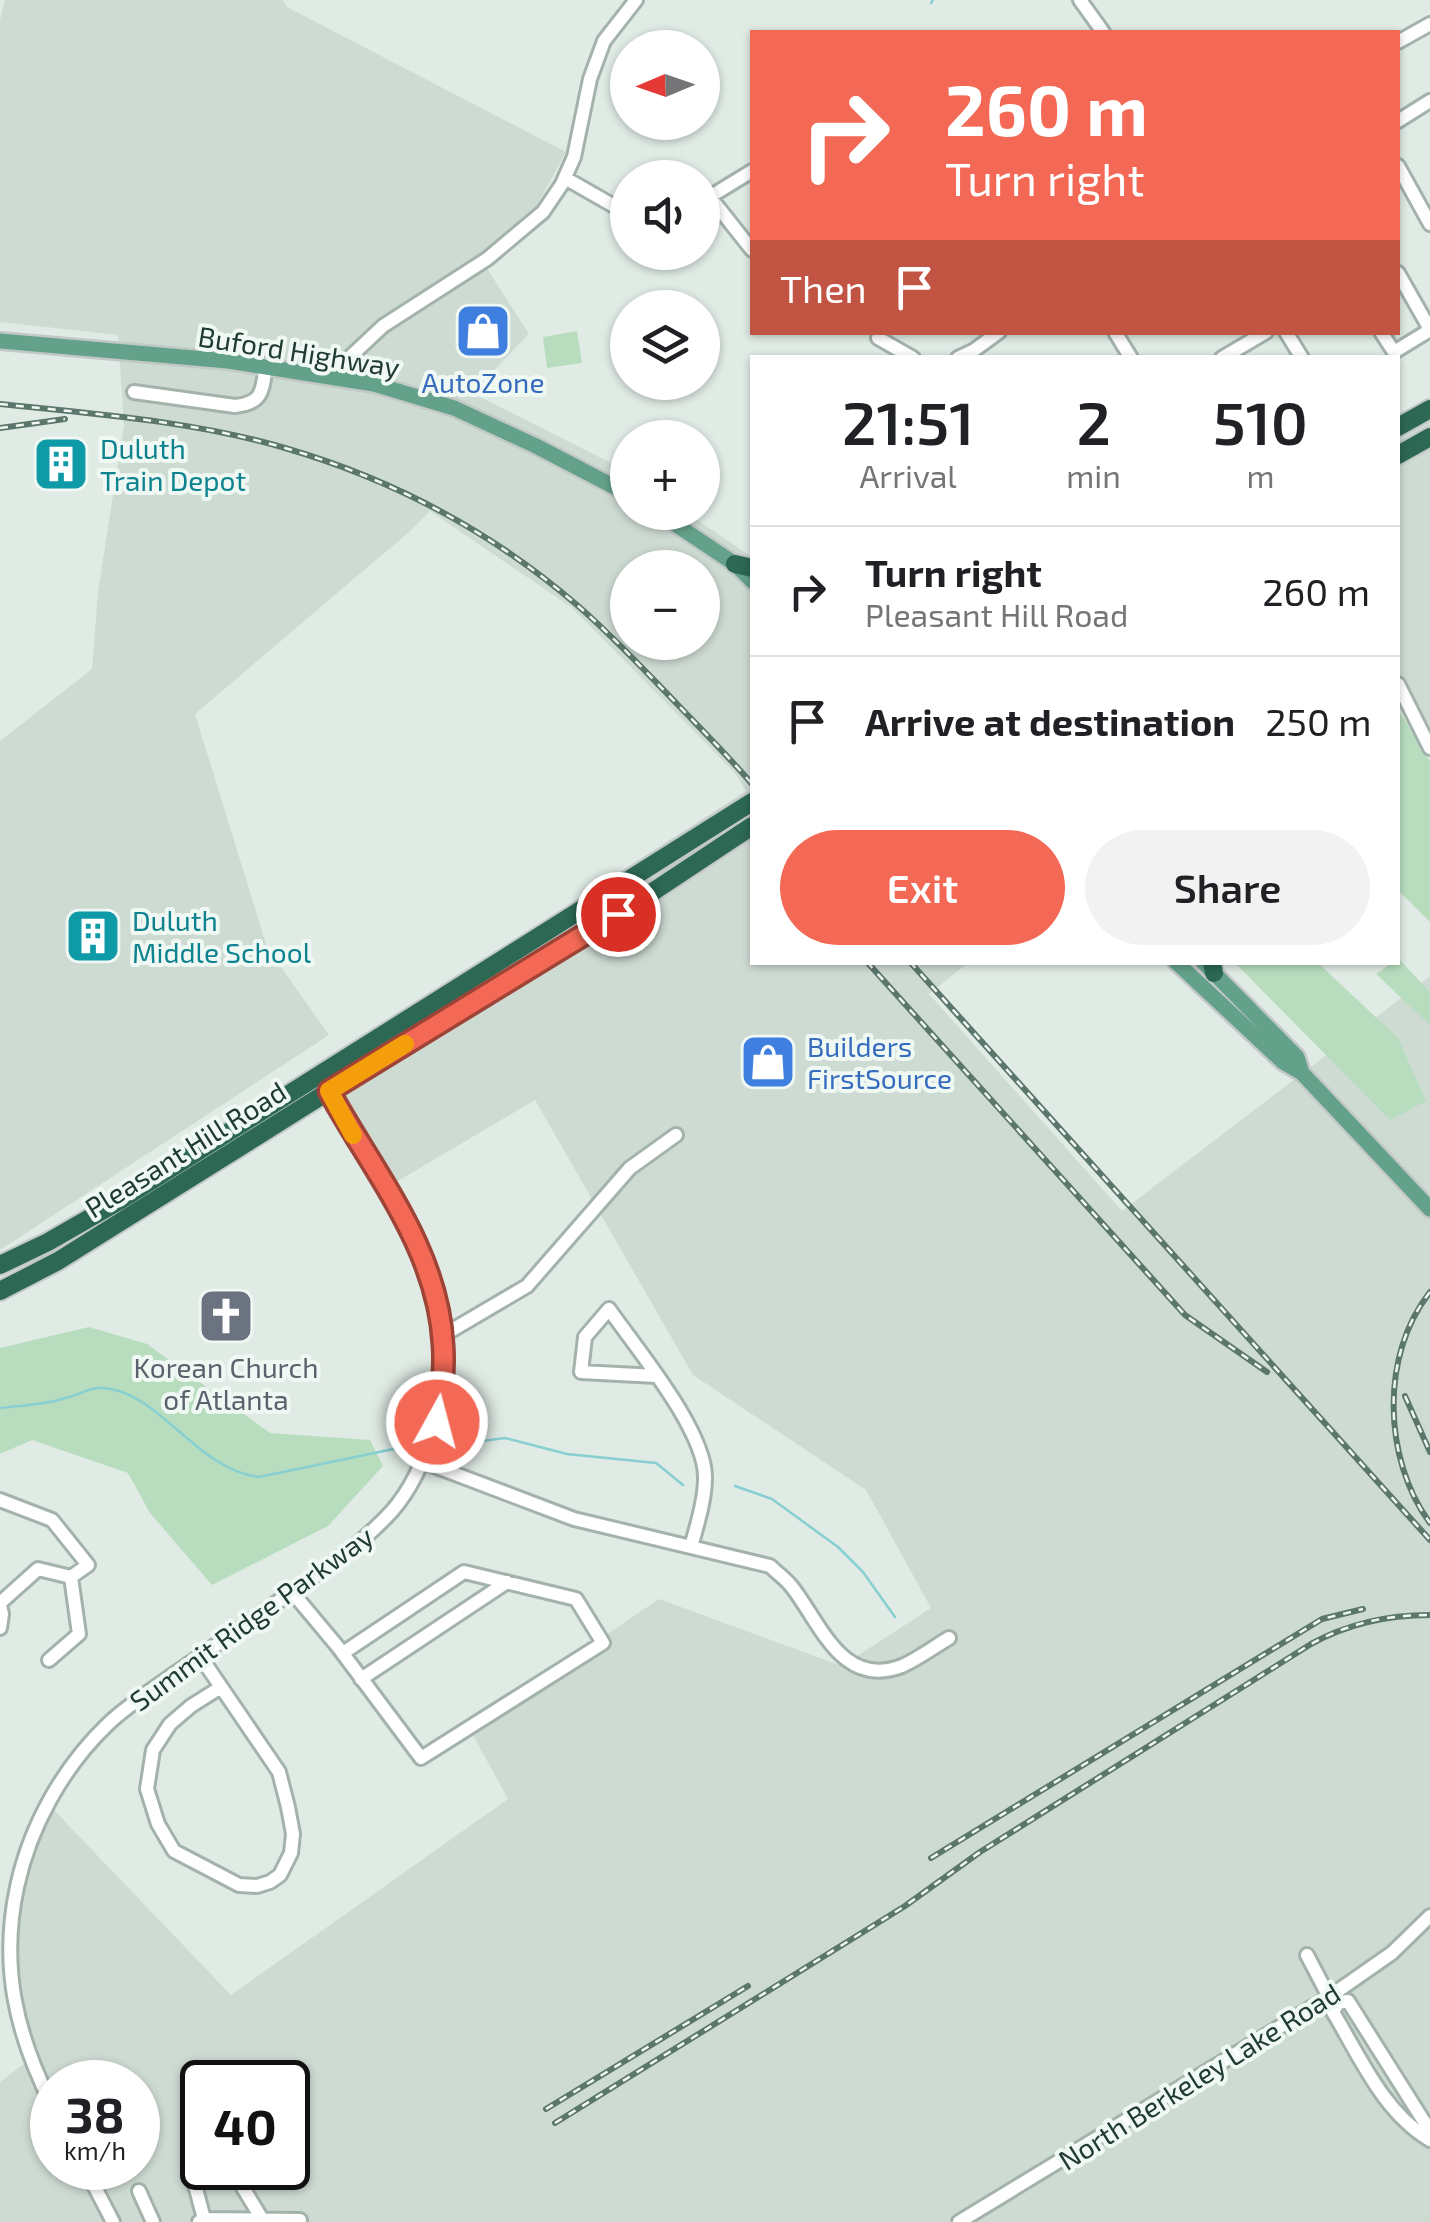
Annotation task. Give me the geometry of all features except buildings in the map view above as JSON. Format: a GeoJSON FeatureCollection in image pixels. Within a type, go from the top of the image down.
{"type":"FeatureCollection","features":[{"type":"Feature","properties":{"kind":"highway"},"geometry":{"type":"LineString","coordinates":[[1400,426],[1430,409]]}},
{"type":"Feature","properties":{"kind":"highway"},"geometry":{"type":"LineString","coordinates":[[1400,454],[1430,437]]}},
{"type":"Feature","properties":{"kind":"highway"},"geometry":{"type":"LineString","coordinates":[[687,842],[750,795]]}},
{"type":"Feature","properties":{"kind":"highway","name":"Pleasant Hill Road"},"geometry":{"type":"LineString","coordinates":[[0,1291],[58,1261],[750,803]]}},
{"type":"Feature","properties":{"kind":"highway","name":"Pleasant Hill Road"},"geometry":{"type":"LineString","coordinates":[[0,1265],[48,1242],[651,893],[748,829]]}},
{"type":"Feature","properties":{"kind":"main road","name":"Buford Highway"},"geometry":{"type":"LineString","coordinates":[[0,341],[266,365],[374,384],[454,408],[610,485]]}},
{"type":"Feature","properties":{"kind":"main road"},"geometry":{"type":"LineString","coordinates":[[687,530],[744,566]]}},
{"type":"Feature","properties":{"kind":"main road"},"geometry":{"type":"LineString","coordinates":[[1179,965],[1283,1062],[1302,1073],[1430,1209]]}},
{"type":"Feature","properties":{"kind":"main road"},"geometry":{"type":"LineString","coordinates":[[1210,966],[1297,1057],[1302,1073]]}},
{"type":"Feature","properties":{"kind":"street"},"geometry":{"type":"LineString","coordinates":[[344,379],[350,358],[383,326],[487,259],[543,212],[566,178],[574,157],[590,79],[604,41],[636,0]]}},
{"type":"Feature","properties":{"kind":"street"},"geometry":{"type":"LineString","coordinates":[[1080,0],[1102,30]]}},
{"type":"Feature","properties":{"kind":"street"},"geometry":{"type":"LineString","coordinates":[[1400,41],[1430,24]]}},
{"type":"Feature","properties":{"kind":"street"},"geometry":{"type":"LineString","coordinates":[[1400,120],[1428,106]]}},
{"type":"Feature","properties":{"kind":"street"},"geometry":{"type":"LineString","coordinates":[[1400,170],[1430,224]]}},
{"type":"Feature","properties":{"kind":"street"},"geometry":{"type":"LineString","coordinates":[[720,190],[750,172]]}},
{"type":"Feature","properties":{"kind":"street"},"geometry":{"type":"LineString","coordinates":[[566,178],[610,206]]}},
{"type":"Feature","properties":{"kind":"street"},"geometry":{"type":"LineString","coordinates":[[720,215],[750,248]]}},
{"type":"Feature","properties":{"kind":"street"},"geometry":{"type":"LineString","coordinates":[[1383,335],[1394,352],[1429,331],[1400,277]]}},
{"type":"Feature","properties":{"kind":"street"},"geometry":{"type":"LineString","coordinates":[[964,355],[996,335]]}},
{"type":"Feature","properties":{"kind":"street"},"geometry":{"type":"LineString","coordinates":[[1227,355],[1261,335]]}},
{"type":"Feature","properties":{"kind":"street"},"geometry":{"type":"LineString","coordinates":[[878,338],[907,355]]}},
{"type":"Feature","properties":{"kind":"street"},"geometry":{"type":"LineString","coordinates":[[134,392],[248,405],[257,400],[262,390],[266,365]]}},
{"type":"Feature","properties":{"kind":"street"},"geometry":{"type":"LineString","coordinates":[[1400,688],[1430,748]]}},
{"type":"Feature","properties":{"kind":"street","name":"Summit Ridge Parkway"},"geometry":{"type":"LineString","coordinates":[[30,2060],[18,2025],[5,1924],[6,1902],[39,1818],[80,1756],[108,1724],[368,1536],[395,1508],[437,1422],[442,1388],[442,1336],[424,1258],[325,1083]]}},
{"type":"Feature","properties":{"kind":"street"},"geometry":{"type":"LineString","coordinates":[[442,1336],[527,1286],[630,1168],[676,1135]]}},
{"type":"Feature","properties":{"kind":"street"},"geometry":{"type":"LineString","coordinates":[[656,1376],[581,1372],[586,1337],[609,1309],[656,1376],[684,1416],[704,1464],[706,1480],[691,1547]]}},
{"type":"Feature","properties":{"kind":"street"},"geometry":{"type":"LineString","coordinates":[[420,1461],[574,1519],[770,1566],[790,1583],[836,1652],[853,1664],[875,1670],[903,1666],[949,1638]]}},
{"type":"Feature","properties":{"kind":"street"},"geometry":{"type":"LineString","coordinates":[[0,1500],[52,1520],[88,1565],[71,1576],[38,1570],[0,1604],[0,1628]]}},
{"type":"Feature","properties":{"kind":"street"},"geometry":{"type":"LineString","coordinates":[[292,1592],[421,1758],[603,1643],[576,1599],[464,1572],[342,1653]]}},
{"type":"Feature","properties":{"kind":"street"},"geometry":{"type":"LineString","coordinates":[[49,1660],[79,1634],[71,1576]]}},
{"type":"Feature","properties":{"kind":"street"},"geometry":{"type":"LineString","coordinates":[[362,1678],[508,1582]]}},
{"type":"Feature","properties":{"kind":"street"},"geometry":{"type":"LineString","coordinates":[[200,1656],[222,1688],[279,1772],[288,1808],[293,1834],[290,1853],[280,1876],[256,1886],[239,1885],[174,1851],[158,1824],[148,1789],[152,1750],[170,1724],[222,1688]]}},
{"type":"Feature","properties":{"kind":"street","name":"North Berkeley Lake Road"},"geometry":{"type":"LineString","coordinates":[[959,2222],[1334,1998],[1392,1953],[1430,1916]]}},
{"type":"Feature","properties":{"kind":"street"},"geometry":{"type":"LineString","coordinates":[[1307,1955],[1334,1998],[1333,2012],[1376,2084],[1395,2112],[1430,2140]]}},
{"type":"Feature","properties":{"kind":"street"},"geometry":{"type":"LineString","coordinates":[[1334,1998],[1348,2001],[1430,2131]]}},
{"type":"Feature","properties":{"kind":"street"},"geometry":{"type":"LineString","coordinates":[[96,2190],[113,2222]]}},
{"type":"Feature","properties":{"kind":"street"},"geometry":{"type":"LineString","coordinates":[[139,2190],[153,2222]]}},
{"type":"Feature","properties":{"kind":"street"},"geometry":{"type":"LineString","coordinates":[[195,2190],[202,2220],[300,2220]]}},
{"type":"Feature","properties":{"kind":"street"},"geometry":{"type":"LineString","coordinates":[[244,2190],[262,2220]]}},
{"type":"Feature","properties":{"kind":"shaded area"},"geometry":{"type":"Polygon","coordinates":[[[5,0],[283,0],[287,7],[566,152],[531,216],[479,256],[529,334],[472,393],[610,462],[610,530],[712,530],[750,556],[750,965],[965,965],[929,994],[1122,1211],[1430,976],[1430,2222],[0,2222],[0,2082],[33,2057],[19,2006],[14,1962],[19,1891],[50,1806],[231,1995],[508,1799],[469,1728],[659,1599],[842,1666],[931,1608],[866,1490],[693,1375],[535,1100],[391,1185],[326,1079],[461,972],[746,791],[735,773],[623,660],[720,660],[720,550],[610,550],[610,646],[571,607],[430,511],[195,714],[267,947],[329,1035],[0,1250],[0,741],[92,669],[98,592],[124,425],[118,335],[0,322],[0,20],[5,0]]]}},
{"type":"Feature","properties":{"kind":"shaded area"},"geometry":{"type":"Polygon","coordinates":[[[1430,414],[1430,748],[1400,689],[1400,430],[1430,414]]]}},
{"type":"Feature","properties":{"kind":"green space"},"geometry":{"type":"Polygon","coordinates":[[[577,331],[582,363],[547,368],[543,337],[577,331]]]}},
{"type":"Feature","properties":{"kind":"green space"},"geometry":{"type":"Polygon","coordinates":[[[1400,712],[1430,761],[1430,922],[1400,892],[1400,712]]]}},
{"type":"Feature","properties":{"kind":"green space"},"geometry":{"type":"Polygon","coordinates":[[[1400,960],[1430,992],[1430,1025],[1376,974],[1389,965],[1400,965],[1400,960]]]}},
{"type":"Feature","properties":{"kind":"green space"},"geometry":{"type":"Polygon","coordinates":[[[1237,965],[1320,965],[1398,1038],[1426,1101],[1390,1120],[1237,965]]]}},
{"type":"Feature","properties":{"kind":"green space"},"geometry":{"type":"Polygon","coordinates":[[[89,1327],[147,1344],[270,1433],[370,1440],[383,1466],[328,1526],[212,1585],[150,1513],[128,1473],[32,1440],[0,1454],[0,1348],[89,1327]]]}},
{"type":"Feature","properties":{"kind":"waterway"},"geometry":{"type":"LineString","coordinates":[[0,1408],[52,1401],[95,1388],[120,1391],[139,1400],[215,1460],[259,1477],[408,1446]]}},
{"type":"Feature","properties":{"kind":"waterway"},"geometry":{"type":"LineString","coordinates":[[446,1446],[505,1438],[567,1454],[656,1463],[683,1485]]}},
{"type":"Feature","properties":{"kind":"waterway"},"geometry":{"type":"LineString","coordinates":[[735,1486],[772,1499],[838,1547],[863,1572],[895,1617]]}},
{"type":"Feature","properties":{"kind":"railway"},"geometry":{"type":"LineString","coordinates":[[0,404],[215,431],[325,461],[402,492],[511,554],[577,605],[750,782]]}},
{"type":"Feature","properties":{"kind":"railway"},"geometry":{"type":"LineString","coordinates":[[0,428],[65,419]]}},
{"type":"Feature","properties":{"kind":"railway"},"geometry":{"type":"LineString","coordinates":[[870,965],[1185,1315],[1267,1372]]}},
{"type":"Feature","properties":{"kind":"railway"},"geometry":{"type":"LineString","coordinates":[[913,965],[1430,1540]]}},
{"type":"Feature","properties":{"kind":"railway"},"geometry":{"type":"LineString","coordinates":[[1430,1292],[1402,1346],[1394,1407],[1403,1469],[1430,1523]]}},
{"type":"Feature","properties":{"kind":"railway"},"geometry":{"type":"LineString","coordinates":[[1405,1396],[1430,1452]]}},
{"type":"Feature","properties":{"kind":"railway"},"geometry":{"type":"LineString","coordinates":[[931,1858],[1322,1619],[1363,1609]]}},
{"type":"Feature","properties":{"kind":"railway"},"geometry":{"type":"LineString","coordinates":[[555,2123],[905,1906],[980,1852],[1311,1644],[1369,1622],[1430,1615]]}},
{"type":"Feature","properties":{"kind":"railway"},"geometry":{"type":"LineString","coordinates":[[546,2109],[748,1986]]}},
{"type":"Feature","properties":{"kind":"slow traffic"},"geometry":{"type":"LineString","coordinates":[[353,1135],[329,1091],[405,1044]]}},
{"type":"Feature","properties":{"kind":"place","name":"AutoZone"},"geometry":{"type":"Point","coordinates":[483,331]}},
{"type":"Feature","properties":{"kind":"place","name":"Duluth Train Depot"},"geometry":{"type":"Point","coordinates":[61,464]}},
{"type":"Feature","properties":{"kind":"place","name":"Duluth Middle School"},"geometry":{"type":"Point","coordinates":[93,936]}},
{"type":"Feature","properties":{"kind":"place","name":"Builders FirstSource"},"geometry":{"type":"Point","coordinates":[768,1062]}},
{"type":"Feature","properties":{"kind":"place","name":"Korean Church of Atlanta"},"geometry":{"type":"Point","coordinates":[226,1316]}},
{"type":"Feature","properties":{"kind":"route"},"geometry":{"type":"LineString","coordinates":[[437,1422],[443,1345],[424,1258],[403,1215],[329,1091],[618,914]]}}]}
